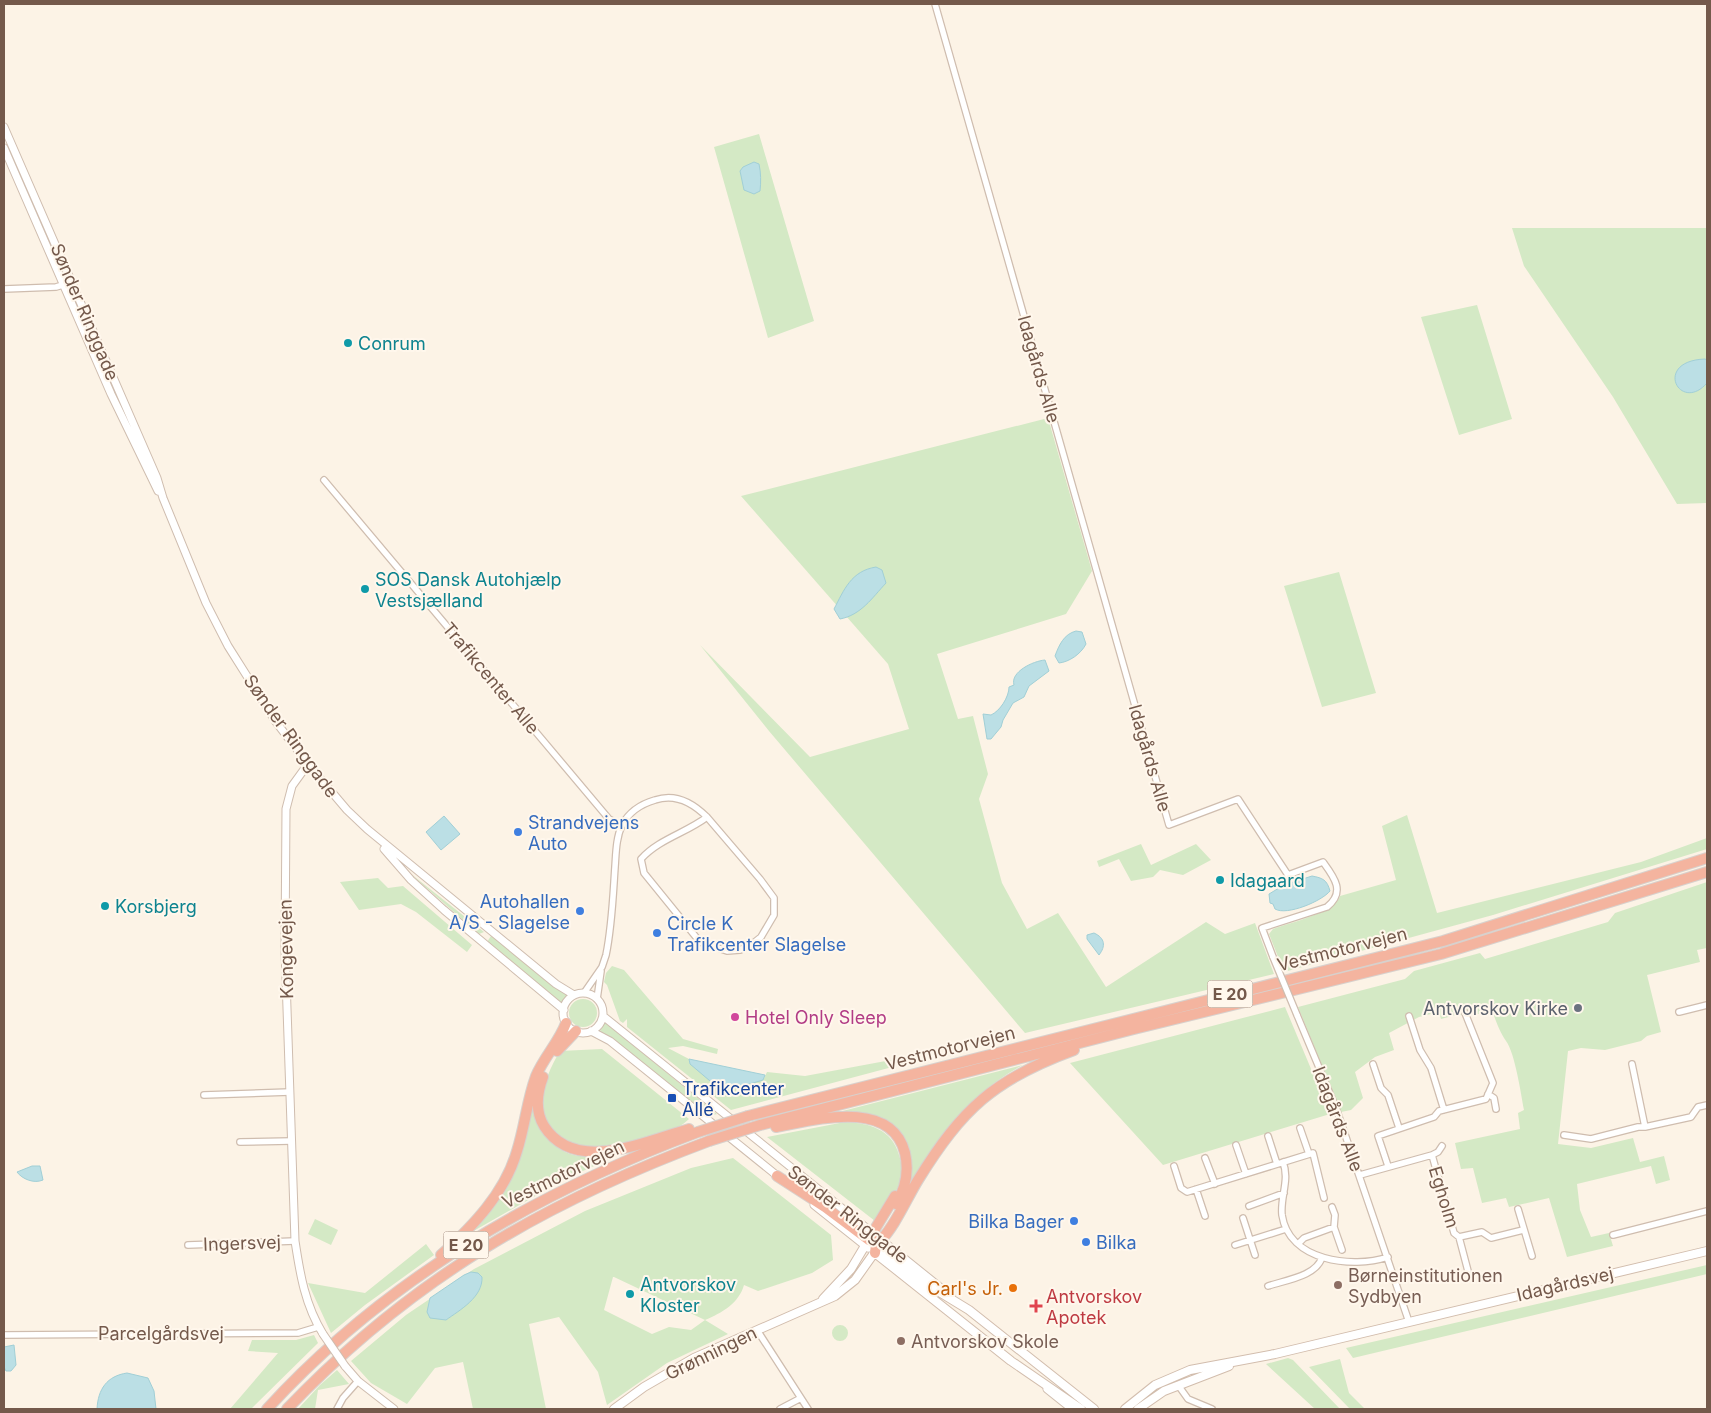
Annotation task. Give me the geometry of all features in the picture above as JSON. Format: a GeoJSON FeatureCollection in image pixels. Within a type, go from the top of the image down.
{"type":"FeatureCollection","features":[{"type":"Feature","properties":{"kind":"highway","name":"Vestmotorvejen"},"geometry":{"type":"LineString","coordinates":[[267,1409],[321,1356],[376,1308],[469,1242],[520,1212],[620,1162],[695,1130],[1443,941],[1707,858]]}},
{"type":"Feature","properties":{"kind":"highway","name":"Vestmotorvejen"},"geometry":{"type":"LineString","coordinates":[[287,1409],[324,1371],[390,1314],[473,1255],[532,1219],[616,1178],[712,1140],[1134,1029],[1441,954],[1707,872]]}},
{"type":"Feature","properties":{"kind":"highway"},"geometry":{"type":"LineString","coordinates":[[376,1308],[392,1291],[440,1256],[462,1236],[491,1202],[509,1172],[517,1152],[536,1078],[566,1023]]}},
{"type":"Feature","properties":{"kind":"highway"},"geometry":{"type":"LineString","coordinates":[[874,1242],[942,1140],[993,1090],[1030,1067],[1134,1029]]}},
{"type":"Feature","properties":{"kind":"highway"},"geometry":{"type":"LineString","coordinates":[[576,1031],[562,1044],[554,1055],[539,1090],[538,1109],[542,1122],[558,1142],[574,1150],[592,1153],[695,1130]]}},
{"type":"Feature","properties":{"kind":"highway"},"geometry":{"type":"LineString","coordinates":[[762,1127],[838,1117],[860,1117],[876,1120],[889,1128],[899,1138],[907,1165],[905,1187],[874,1242]]}},
{"type":"Feature","properties":{"kind":"highway"},"geometry":{"type":"LineString","coordinates":[[777,1176],[874,1242]]}},
{"type":"Feature","properties":{"kind":"main road","name":"Grønningen"},"geometry":{"type":"LineString","coordinates":[[614,1409],[644,1387],[694,1358],[825,1301],[845,1290],[874,1242]]}},
{"type":"Feature","properties":{"kind":"main road","name":"Grønningen"},"geometry":{"type":"LineString","coordinates":[[813,1306],[842,1280],[874,1242]]}},
{"type":"Feature","properties":{"kind":"main road"},"geometry":{"type":"LineString","coordinates":[[874,1242],[928,1285],[969,1310],[1094,1409]]}},
{"type":"Feature","properties":{"kind":"main road","name":"Sønder Ringgade"},"geometry":{"type":"LineString","coordinates":[[874,1242],[1011,1361]]}},
{"type":"Feature","properties":{"kind":"main road","name":"Idagårdsvej"},"geometry":{"type":"LineString","coordinates":[[1125,1409],[1148,1389],[1172,1376],[1190,1370],[1274,1354],[1707,1250]]}},
{"type":"Feature","properties":{"kind":"main road","name":"Idagårdsvej"},"geometry":{"type":"LineString","coordinates":[[1138,1409],[1156,1395],[1178,1385],[1247,1360]]}},
{"type":"Feature","properties":{"kind":"main road"},"geometry":{"type":"LineString","coordinates":[[1011,1361],[1081,1409]]}},
{"type":"Feature","properties":{"kind":"street","name":"Idagårds Alle"},"geometry":{"type":"LineString","coordinates":[[936,4],[1169,825],[1238,799],[1288,875],[1323,862],[1335,878],[1338,894],[1328,907],[1262,928],[1336,1108],[1409,1322]]}},
{"type":"Feature","properties":{"kind":"street","name":"Sønder Ringgade"},"geometry":{"type":"LineString","coordinates":[[4,127],[157,478],[163,498],[206,603],[228,646],[266,706],[308,764],[347,810],[424,892],[564,1010]]}},
{"type":"Feature","properties":{"kind":"street","name":"Sønder Ringgade"},"geometry":{"type":"LineString","coordinates":[[4,148],[115,402],[152,480],[163,498]]}},
{"type":"Feature","properties":{"kind":"street"},"geometry":{"type":"LineString","coordinates":[[4,289],[63,285],[73,282]]}},
{"type":"Feature","properties":{"kind":"street","name":"Trafikcenter Alle"},"geometry":{"type":"LineString","coordinates":[[324,480],[609,818],[622,826]]}},
{"type":"Feature","properties":{"kind":"street","name":"Kongevejen"},"geometry":{"type":"LineString","coordinates":[[308,764],[292,786],[288,797],[284,831],[295,1241],[302,1281],[318,1327],[345,1366],[358,1381],[394,1409]]}},
{"type":"Feature","properties":{"kind":"street"},"geometry":{"type":"LineString","coordinates":[[597,999],[608,944],[617,844],[622,826],[635,810],[657,799],[669,798],[685,801],[707,817],[774,898],[774,915],[771,923],[760,937],[740,950],[727,951],[700,942],[644,873],[641,866],[641,858],[651,848],[692,828],[707,817]]}},
{"type":"Feature","properties":{"kind":"street","name":"Sønder Ringgade"},"geometry":{"type":"LineString","coordinates":[[367,830],[548,978],[574,995]]}},
{"type":"Feature","properties":{"kind":"street"},"geometry":{"type":"LineString","coordinates":[[584,993],[602,967]]}},
{"type":"Feature","properties":{"kind":"street"},"geometry":{"type":"LineString","coordinates":[[584,993],[597,999],[602,1007],[602,1016],[599,1025],[591,1031],[576,1031],[566,1023],[564,1010],[567,1002],[574,995],[584,993]]}},
{"type":"Feature","properties":{"kind":"street"},"geometry":{"type":"LineString","coordinates":[[1679,1012],[1707,1005]]}},
{"type":"Feature","properties":{"kind":"street"},"geometry":{"type":"LineString","coordinates":[[1388,1166],[1378,1136],[1434,1117],[1439,1111],[1486,1099],[1493,1083],[1466,1012]]}},
{"type":"Feature","properties":{"kind":"street","name":"Sønder Ringgade"},"geometry":{"type":"LineString","coordinates":[[602,1016],[874,1242]]}},
{"type":"Feature","properties":{"kind":"street"},"geometry":{"type":"LineString","coordinates":[[1409,1016],[1420,1050],[1431,1068],[1444,1110]]}},
{"type":"Feature","properties":{"kind":"street","name":"Sønder Ringgade"},"geometry":{"type":"LineString","coordinates":[[591,1031],[610,1042],[777,1176]]}},
{"type":"Feature","properties":{"kind":"street"},"geometry":{"type":"LineString","coordinates":[[1373,1064],[1381,1088],[1388,1095],[1399,1128]]}},
{"type":"Feature","properties":{"kind":"street"},"geometry":{"type":"LineString","coordinates":[[1632,1064],[1645,1127]]}},
{"type":"Feature","properties":{"kind":"street"},"geometry":{"type":"LineString","coordinates":[[204,1095],[290,1092]]}},
{"type":"Feature","properties":{"kind":"street"},"geometry":{"type":"LineString","coordinates":[[1488,1094],[1494,1098],[1496,1109]]}},
{"type":"Feature","properties":{"kind":"street"},"geometry":{"type":"LineString","coordinates":[[1564,1135],[1591,1138],[1645,1127],[1691,1117],[1698,1107],[1707,1105]]}},
{"type":"Feature","properties":{"kind":"street"},"geometry":{"type":"LineString","coordinates":[[1300,1128],[1308,1154]]}},
{"type":"Feature","properties":{"kind":"street"},"geometry":{"type":"LineString","coordinates":[[1268,1136],[1280,1163],[1286,1170],[1282,1216],[1286,1229],[1298,1244],[1322,1257],[1362,1262],[1388,1257]]}},
{"type":"Feature","properties":{"kind":"street"},"geometry":{"type":"LineString","coordinates":[[240,1142],[291,1141]]}},
{"type":"Feature","properties":{"kind":"street"},"geometry":{"type":"LineString","coordinates":[[1236,1145],[1246,1174]]}},
{"type":"Feature","properties":{"kind":"street","name":"Egholm"},"geometry":{"type":"LineString","coordinates":[[1360,1175],[1432,1155],[1438,1152],[1442,1146]]}},
{"type":"Feature","properties":{"kind":"street"},"geometry":{"type":"LineString","coordinates":[[1174,1166],[1183,1190],[1188,1192],[1313,1153],[1324,1198]]}},
{"type":"Feature","properties":{"kind":"street","name":"Egholm"},"geometry":{"type":"LineString","coordinates":[[1432,1155],[1454,1233],[1459,1237],[1468,1271]]}},
{"type":"Feature","properties":{"kind":"street"},"geometry":{"type":"LineString","coordinates":[[1205,1158],[1214,1184]]}},
{"type":"Feature","properties":{"kind":"street"},"geometry":{"type":"LineString","coordinates":[[1196,1189],[1205,1216]]}},
{"type":"Feature","properties":{"kind":"street"},"geometry":{"type":"LineString","coordinates":[[1248,1206],[1284,1194]]}},
{"type":"Feature","properties":{"kind":"street"},"geometry":{"type":"LineString","coordinates":[[1332,1207],[1335,1215],[1334,1227],[1342,1250]]}},
{"type":"Feature","properties":{"kind":"street"},"geometry":{"type":"LineString","coordinates":[[1518,1209],[1532,1256]]}},
{"type":"Feature","properties":{"kind":"street"},"geometry":{"type":"LineString","coordinates":[[1613,1235],[1707,1211]]}},
{"type":"Feature","properties":{"kind":"street"},"geometry":{"type":"LineString","coordinates":[[1242,1218],[1254,1254]]}},
{"type":"Feature","properties":{"kind":"street"},"geometry":{"type":"LineString","coordinates":[[1298,1244],[1304,1238],[1334,1227]]}},
{"type":"Feature","properties":{"kind":"street"},"geometry":{"type":"LineString","coordinates":[[1235,1245],[1286,1229]]}},
{"type":"Feature","properties":{"kind":"street","name":"Egholm"},"geometry":{"type":"LineString","coordinates":[[1459,1237],[1482,1232],[1491,1238],[1523,1230]]}},
{"type":"Feature","properties":{"kind":"street","name":"Ingersvej"},"geometry":{"type":"LineString","coordinates":[[188,1245],[295,1241]]}},
{"type":"Feature","properties":{"kind":"street"},"geometry":{"type":"LineString","coordinates":[[1268,1286],[1314,1270],[1320,1264],[1322,1257]]}},
{"type":"Feature","properties":{"kind":"street","name":"Parcelgårdsvej"},"geometry":{"type":"LineString","coordinates":[[4,1335],[298,1333],[318,1327]]}},
{"type":"Feature","properties":{"kind":"street"},"geometry":{"type":"LineString","coordinates":[[758,1330],[808,1409]]}},
{"type":"Feature","properties":{"kind":"street","name":"Sønder Ringgade"},"geometry":{"type":"LineString","coordinates":[[1011,1361],[1072,1409]]}},
{"type":"Feature","properties":{"kind":"street"},"geometry":{"type":"LineString","coordinates":[[337,1409],[343,1398],[358,1381]]}},
{"type":"Feature","properties":{"kind":"street"},"geometry":{"type":"LineString","coordinates":[[1178,1385],[1188,1399],[1212,1409]]}},
{"type":"Feature","properties":{"kind":"street"},"geometry":{"type":"LineString","coordinates":[[780,1409],[801,1398]]}},
{"type":"Feature","properties":{"kind":"green space"},"geometry":{"type":"Polygon","coordinates":[[[759,134],[814,321],[768,338],[714,147],[759,134]]]}},
{"type":"Feature","properties":{"kind":"green space"},"geometry":{"type":"Polygon","coordinates":[[[1512,228],[1707,228],[1707,503],[1677,504],[1613,397],[1524,266],[1512,228]]]}},
{"type":"Feature","properties":{"kind":"green space"},"geometry":{"type":"Polygon","coordinates":[[[1477,305],[1512,419],[1459,435],[1421,317],[1477,305]]]}},
{"type":"Feature","properties":{"kind":"green space"},"geometry":{"type":"Polygon","coordinates":[[[1048,418],[1092,571],[1066,614],[937,654],[958,719],[973,716],[988,774],[979,799],[1002,883],[1027,929],[1058,913],[1106,987],[1206,922],[1225,934],[1255,923],[1274,974],[1025,1033],[769,731],[700,645],[810,757],[909,729],[888,664],[741,496],[1048,418]]]}},
{"type":"Feature","properties":{"kind":"green space"},"geometry":{"type":"Polygon","coordinates":[[[1339,572],[1376,693],[1322,707],[1284,586],[1339,572]]]}},
{"type":"Feature","properties":{"kind":"green space"},"geometry":{"type":"Polygon","coordinates":[[[1407,815],[1437,913],[1641,862],[1707,838],[1707,849],[1493,915],[1284,972],[1269,934],[1273,929],[1321,912],[1337,902],[1340,896],[1396,880],[1382,826],[1407,815]]]}},
{"type":"Feature","properties":{"kind":"green space"},"geometry":{"type":"Polygon","coordinates":[[[1141,844],[1151,865],[1196,844],[1211,860],[1183,875],[1160,870],[1153,877],[1131,881],[1119,859],[1099,867],[1097,861],[1141,844]]]}},
{"type":"Feature","properties":{"kind":"green space"},"geometry":{"type":"Polygon","coordinates":[[[406,870],[484,932],[479,934],[406,870]]]}},
{"type":"Feature","properties":{"kind":"green space"},"geometry":{"type":"Polygon","coordinates":[[[378,878],[388,888],[403,886],[472,945],[467,952],[416,912],[401,904],[359,910],[340,882],[378,878]]]}},
{"type":"Feature","properties":{"kind":"green space"},"geometry":{"type":"Polygon","coordinates":[[[1707,882],[1707,948],[1697,950],[1700,962],[1647,975],[1661,1032],[1647,1036],[1641,1041],[1605,1050],[1581,1048],[1568,1051],[1558,1144],[1591,1148],[1633,1138],[1640,1162],[1664,1156],[1670,1180],[1656,1184],[1651,1166],[1577,1184],[1580,1210],[1591,1237],[1609,1233],[1613,1246],[1567,1257],[1549,1198],[1509,1207],[1506,1198],[1482,1203],[1473,1168],[1461,1169],[1455,1143],[1520,1129],[1518,1113],[1524,1110],[1512,1055],[1493,1013],[1456,1015],[1441,1019],[1439,1012],[1419,1017],[1389,1033],[1394,1050],[1375,1057],[1355,1072],[1363,1098],[1351,1110],[1341,1112],[1298,1007],[1405,979],[1414,971],[1480,953],[1485,959],[1608,922],[1615,913],[1707,882]]]}},
{"type":"Feature","properties":{"kind":"green space"},"geometry":{"type":"Polygon","coordinates":[[[491,936],[567,995],[562,1004],[487,942],[491,936]]]}},
{"type":"Feature","properties":{"kind":"green space"},"geometry":{"type":"Polygon","coordinates":[[[612,966],[624,970],[683,1039],[718,1049],[717,1054],[683,1046],[668,1048],[689,1059],[690,1064],[763,1080],[767,1072],[805,1076],[891,1060],[896,1062],[896,1066],[731,1110],[627,1027],[627,1019],[623,1023],[620,1021],[607,985],[604,982],[606,973],[612,966]]]}},
{"type":"Feature","properties":{"kind":"green space"},"geometry":{"type":"Polygon","coordinates":[[[583,999],[593,1003],[597,1013],[593,1023],[583,1027],[573,1023],[569,1013],[573,1003],[583,999]]]}},
{"type":"Feature","properties":{"kind":"green space"},"geometry":{"type":"Polygon","coordinates":[[[1285,1007],[1330,1114],[1163,1165],[1070,1063],[1285,1007]]]}},
{"type":"Feature","properties":{"kind":"green space"},"geometry":{"type":"Polygon","coordinates":[[[605,1022],[717,1114],[710,1116],[600,1031],[605,1022]]]}},
{"type":"Feature","properties":{"kind":"green space"},"geometry":{"type":"Polygon","coordinates":[[[602,1049],[689,1119],[678,1127],[658,1135],[597,1149],[580,1148],[555,1132],[547,1122],[543,1111],[542,1099],[548,1075],[560,1051],[602,1049]]]}},
{"type":"Feature","properties":{"kind":"green space"},"geometry":{"type":"Polygon","coordinates":[[[1023,1065],[985,1090],[969,1105],[942,1138],[905,1194],[910,1174],[911,1159],[902,1136],[895,1127],[827,1115],[1023,1065]]]}},
{"type":"Feature","properties":{"kind":"green space"},"geometry":{"type":"Polygon","coordinates":[[[533,1101],[548,1134],[561,1150],[570,1154],[590,1156],[630,1150],[567,1178],[470,1233],[520,1159],[533,1101]]]}},
{"type":"Feature","properties":{"kind":"green space"},"geometry":{"type":"Polygon","coordinates":[[[845,1122],[871,1126],[885,1133],[896,1146],[900,1158],[902,1172],[900,1182],[892,1198],[875,1221],[767,1137],[845,1122]]]}},
{"type":"Feature","properties":{"kind":"green space"},"geometry":{"type":"Polygon","coordinates":[[[733,1158],[831,1235],[833,1260],[812,1273],[758,1291],[744,1285],[738,1297],[729,1307],[705,1320],[728,1334],[667,1363],[607,1405],[598,1372],[559,1317],[529,1324],[546,1409],[473,1409],[463,1362],[435,1368],[407,1404],[371,1383],[351,1361],[406,1315],[474,1269],[585,1211],[691,1168],[733,1158]],[[613,1277],[604,1310],[652,1334],[669,1327],[691,1330],[705,1320],[613,1277]]]}},
{"type":"Feature","properties":{"kind":"green space"},"geometry":{"type":"Polygon","coordinates":[[[315,1219],[338,1230],[331,1245],[308,1234],[315,1219]]]}},
{"type":"Feature","properties":{"kind":"green space"},"geometry":{"type":"Polygon","coordinates":[[[426,1244],[434,1255],[365,1305],[331,1333],[308,1283],[365,1293],[426,1244]]]}},
{"type":"Feature","properties":{"kind":"green space"},"geometry":{"type":"Polygon","coordinates":[[[1707,1265],[1707,1274],[1353,1358],[1346,1348],[1707,1265]]]}},
{"type":"Feature","properties":{"kind":"green space"},"geometry":{"type":"Polygon","coordinates":[[[840,1325],[848,1333],[840,1341],[832,1333],[840,1325]]]}},
{"type":"Feature","properties":{"kind":"green space"},"geometry":{"type":"Polygon","coordinates":[[[314,1335],[318,1343],[251,1409],[230,1409],[278,1353],[248,1351],[252,1340],[296,1340],[314,1335]]]}},
{"type":"Feature","properties":{"kind":"green space"},"geometry":{"type":"Polygon","coordinates":[[[1288,1358],[1293,1360],[1340,1409],[1315,1409],[1266,1364],[1288,1358]]]}},
{"type":"Feature","properties":{"kind":"green space"},"geometry":{"type":"Polygon","coordinates":[[[1340,1359],[1349,1393],[1365,1409],[1350,1409],[1309,1367],[1340,1359]]]}},
{"type":"Feature","properties":{"kind":"green space"},"geometry":{"type":"Polygon","coordinates":[[[337,1370],[349,1384],[318,1390],[315,1409],[298,1409],[320,1385],[337,1370]]]}},
{"type":"Feature","properties":{"kind":"water"},"geometry":{"type":"Polygon","coordinates":[[[754,162],[759,164],[761,181],[760,191],[754,194],[744,190],[740,171],[743,167],[754,162]]]}},
{"type":"Feature","properties":{"kind":"water"},"geometry":{"type":"Polygon","coordinates":[[[1707,360],[1707,383],[1697,391],[1688,393],[1681,390],[1676,383],[1675,376],[1679,368],[1689,362],[1707,360]]]}},
{"type":"Feature","properties":{"kind":"water"},"geometry":{"type":"Polygon","coordinates":[[[876,567],[882,570],[886,583],[860,610],[840,619],[834,609],[849,582],[867,569],[876,567]]]}},
{"type":"Feature","properties":{"kind":"water"},"geometry":{"type":"Polygon","coordinates":[[[1076,631],[1082,632],[1086,644],[1074,657],[1059,663],[1055,656],[1060,644],[1065,637],[1076,631]]]}},
{"type":"Feature","properties":{"kind":"water"},"geometry":{"type":"Polygon","coordinates":[[[1045,660],[1049,671],[1029,686],[1024,697],[1013,703],[1001,727],[991,739],[987,739],[983,714],[991,715],[1001,707],[1006,699],[1009,687],[1014,685],[1015,676],[1019,672],[1035,662],[1045,660]]]}},
{"type":"Feature","properties":{"kind":"water"},"geometry":{"type":"Polygon","coordinates":[[[444,816],[460,834],[441,850],[426,832],[444,816]]]}},
{"type":"Feature","properties":{"kind":"water"},"geometry":{"type":"Polygon","coordinates":[[[1312,876],[1324,880],[1329,887],[1330,891],[1320,899],[1288,911],[1275,909],[1273,904],[1270,903],[1269,894],[1284,885],[1312,876]]]}},
{"type":"Feature","properties":{"kind":"water"},"geometry":{"type":"Polygon","coordinates":[[[1094,933],[1103,942],[1103,948],[1099,955],[1087,939],[1087,935],[1094,933]]]}},
{"type":"Feature","properties":{"kind":"water"},"geometry":{"type":"Polygon","coordinates":[[[689,1059],[765,1075],[763,1080],[723,1092],[690,1064],[689,1059]]]}},
{"type":"Feature","properties":{"kind":"water"},"geometry":{"type":"Polygon","coordinates":[[[32,1166],[40,1166],[43,1180],[28,1180],[17,1172],[32,1166]]]}},
{"type":"Feature","properties":{"kind":"water"},"geometry":{"type":"Polygon","coordinates":[[[471,1272],[478,1273],[482,1277],[479,1291],[475,1297],[446,1320],[430,1318],[427,1312],[430,1298],[471,1272]]]}},
{"type":"Feature","properties":{"kind":"water"},"geometry":{"type":"Polygon","coordinates":[[[14,1345],[16,1365],[11,1371],[6,1371],[4,1367],[4,1347],[14,1345]]]}},
{"type":"Feature","properties":{"kind":"water"},"geometry":{"type":"Polygon","coordinates":[[[127,1373],[148,1378],[154,1391],[156,1409],[97,1409],[99,1395],[109,1380],[127,1373]]]}},
{"type":"Feature","properties":{"kind":"place","name":"Conrum"},"geometry":{"type":"Point","coordinates":[348,343]}},
{"type":"Feature","properties":{"kind":"place","name":"SOS Dansk Autohjælp Vestsjælland"},"geometry":{"type":"Point","coordinates":[365,589]}},
{"type":"Feature","properties":{"kind":"place","name":"Strandvejens Auto"},"geometry":{"type":"Point","coordinates":[518,832]}},
{"type":"Feature","properties":{"kind":"place","name":"Idagaard"},"geometry":{"type":"Point","coordinates":[1220,880]}},
{"type":"Feature","properties":{"kind":"place","name":"Korsbjerg"},"geometry":{"type":"Point","coordinates":[105,906]}},
{"type":"Feature","properties":{"kind":"place","name":"Autohallen A/S - Slagelse"},"geometry":{"type":"Point","coordinates":[580,911]}},
{"type":"Feature","properties":{"kind":"place","name":"Circle K Trafikcenter Slagelse"},"geometry":{"type":"Point","coordinates":[657,933]}},
{"type":"Feature","properties":{"kind":"place","name":"Antvorskov Kirke"},"geometry":{"type":"Point","coordinates":[1578,1008]}},
{"type":"Feature","properties":{"kind":"place","name":"Hotel Only Sleep"},"geometry":{"type":"Point","coordinates":[735,1017]}},
{"type":"Feature","properties":{"kind":"place","name":"Trafikcenter Allé"},"geometry":{"type":"Point","coordinates":[672,1098]}},
{"type":"Feature","properties":{"kind":"place","name":"Bilka Bager"},"geometry":{"type":"Point","coordinates":[1074,1221]}},
{"type":"Feature","properties":{"kind":"place","name":"Bilka"},"geometry":{"type":"Point","coordinates":[1086,1242]}},
{"type":"Feature","properties":{"kind":"place","name":"Børneinstitutionen Sydbyen"},"geometry":{"type":"Point","coordinates":[1338,1285]}},
{"type":"Feature","properties":{"kind":"place","name":"Carl's Jr."},"geometry":{"type":"Point","coordinates":[1013,1288]}},
{"type":"Feature","properties":{"kind":"place","name":"Antvorskov Kloster"},"geometry":{"type":"Point","coordinates":[630,1294]}},
{"type":"Feature","properties":{"kind":"place","name":"Antvorskov Apotek"},"geometry":{"type":"Point","coordinates":[1036,1306]}},
{"type":"Feature","properties":{"kind":"place","name":"Antvorskov Skole"},"geometry":{"type":"Point","coordinates":[901,1341]}}]}
